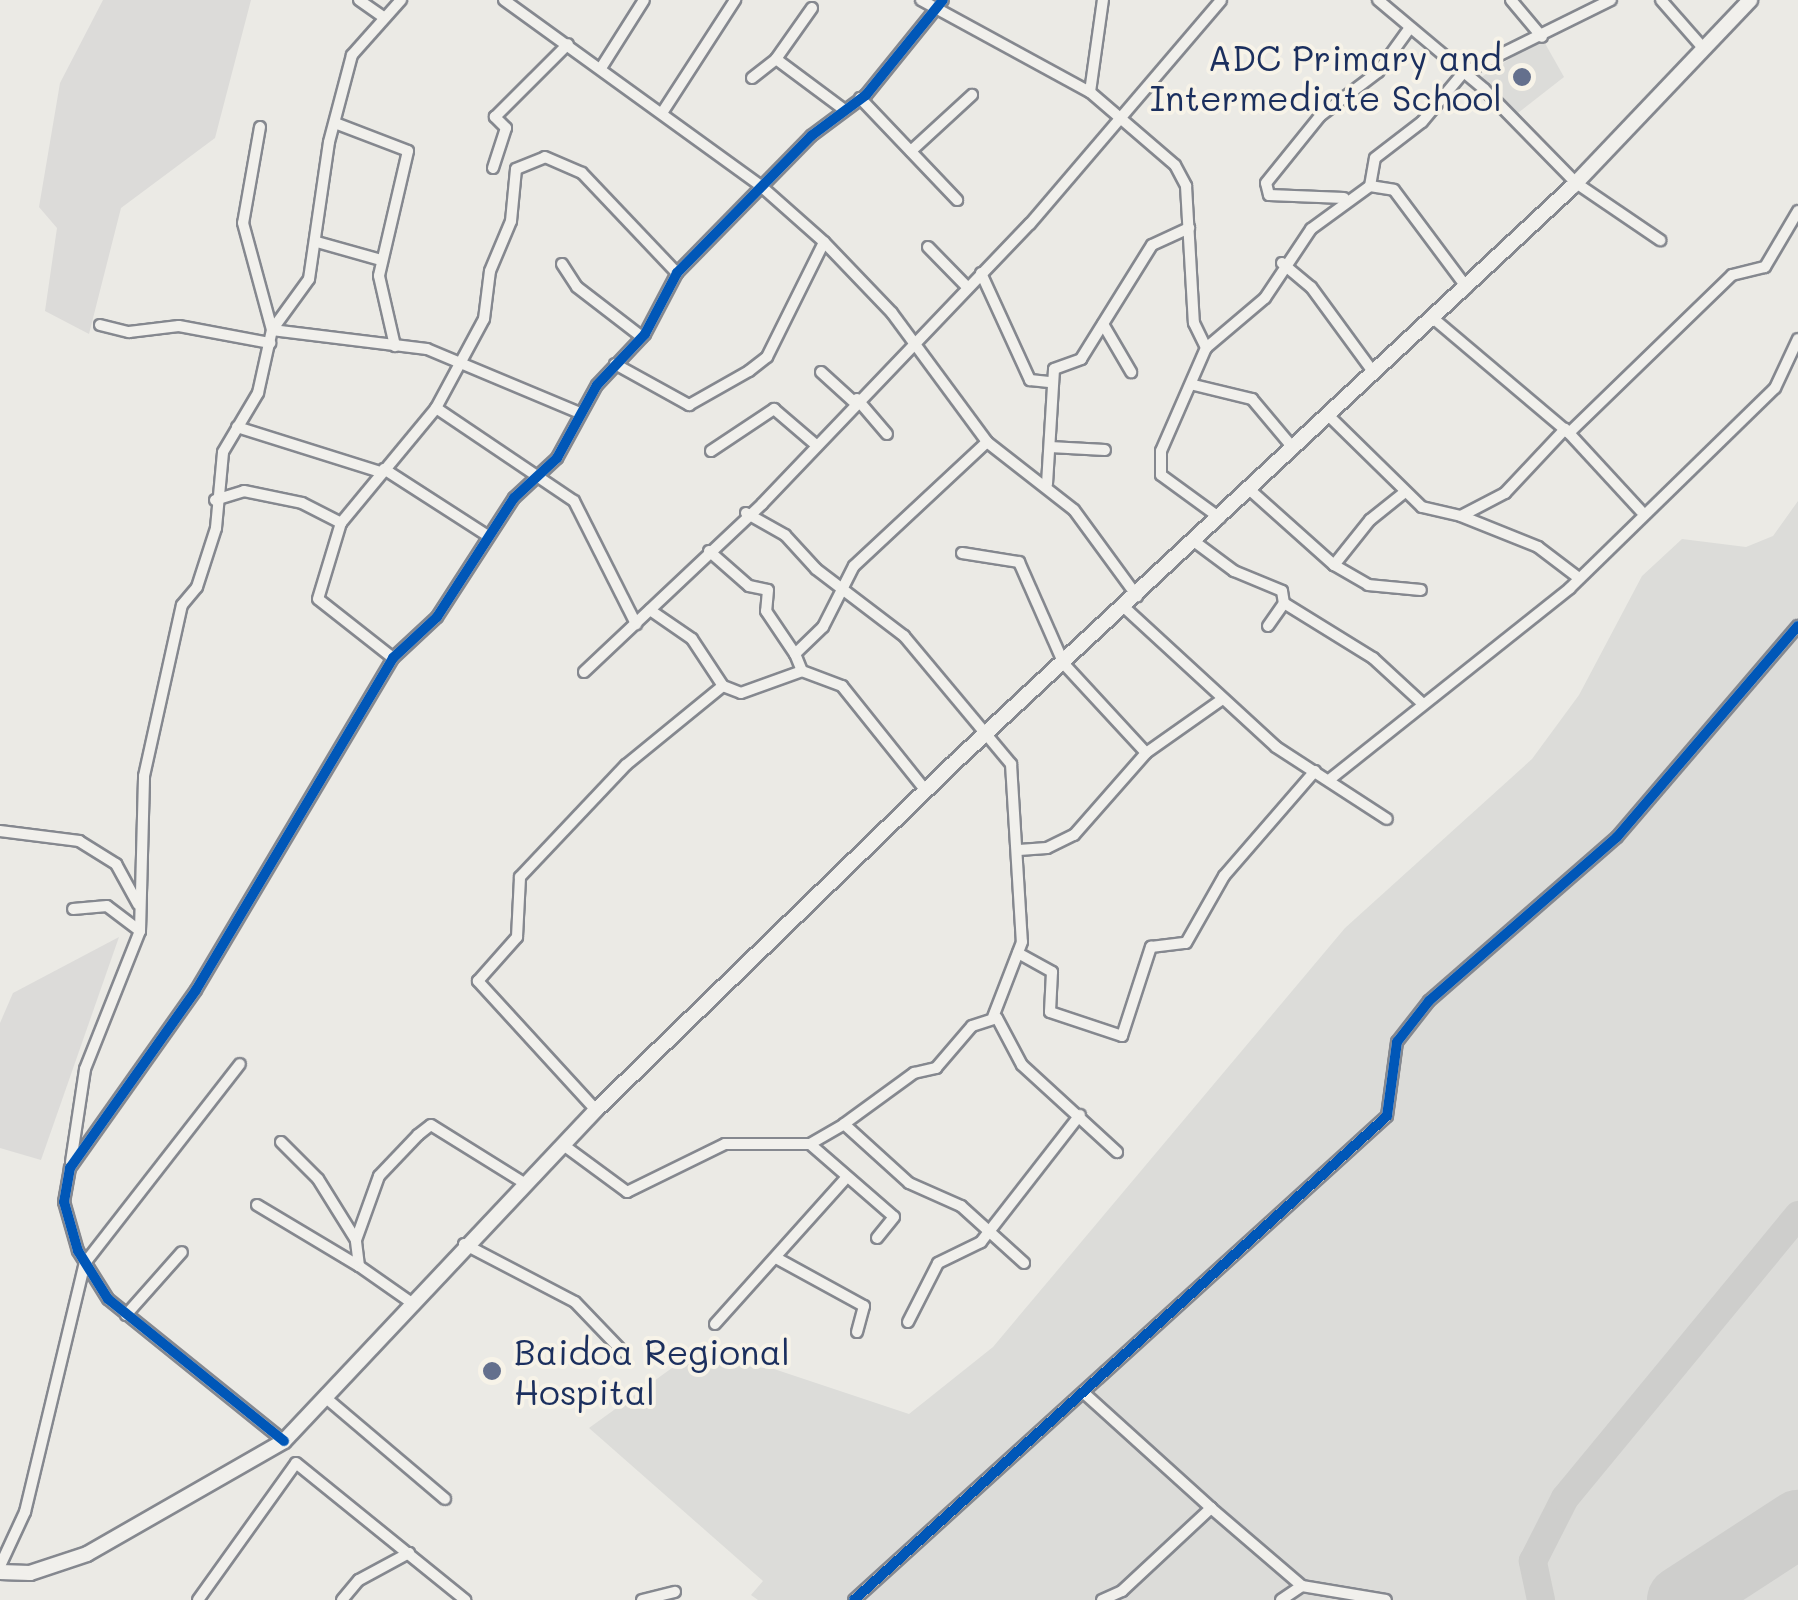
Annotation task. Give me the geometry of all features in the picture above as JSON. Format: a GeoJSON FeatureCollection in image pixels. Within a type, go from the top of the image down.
{"type":"FeatureCollection","features":[{"type":"Feature","properties":{"kind":"main road"},"geometry":{"type":"LineString","coordinates":[[0,1569],[30,1573],[87,1554],[284,1442],[408,1301],[596,1110],[926,791],[1576,183],[1750,0]]}},
{"type":"Feature","properties":{"kind":"street"},"geometry":{"type":"LineString","coordinates":[[359,0],[383,17]]}},
{"type":"Feature","properties":{"kind":"street"},"geometry":{"type":"LineString","coordinates":[[284,1442],[126,1316],[85,1263],[64,1202],[85,1069],[140,932],[144,776],[182,606],[197,588],[216,528],[215,500],[237,427],[258,393],[270,336],[309,280],[334,124],[352,55],[401,0]]}},
{"type":"Feature","properties":{"kind":"street"},"geometry":{"type":"LineString","coordinates":[[505,0],[762,187],[824,242],[892,312],[912,346],[986,442],[1047,484],[1106,546],[1137,596]]}},
{"type":"Feature","properties":{"kind":"street"},"geometry":{"type":"LineString","coordinates":[[601,68],[644,0]]}},
{"type":"Feature","properties":{"kind":"street"},"geometry":{"type":"LineString","coordinates":[[662,113],[735,0]]}},
{"type":"Feature","properties":{"kind":"street"},"geometry":{"type":"LineString","coordinates":[[921,0],[940,4],[1090,92],[1175,165],[1186,186],[1194,323],[1206,348]]}},
{"type":"Feature","properties":{"kind":"street"},"geometry":{"type":"LineString","coordinates":[[1090,92],[1103,0]]}},
{"type":"Feature","properties":{"kind":"street"},"geometry":{"type":"LineString","coordinates":[[584,672],[912,346],[1122,120],[1222,0]]}},
{"type":"Feature","properties":{"kind":"street"},"geometry":{"type":"LineString","coordinates":[[1378,0],[1463,73],[1576,183],[1660,240]]}},
{"type":"Feature","properties":{"kind":"street"},"geometry":{"type":"LineString","coordinates":[[1511,0],[1542,36]]}},
{"type":"Feature","properties":{"kind":"street"},"geometry":{"type":"LineString","coordinates":[[1370,186],[1375,158],[1422,122],[1463,73],[1527,36],[1542,36],[1611,0]]}},
{"type":"Feature","properties":{"kind":"street"},"geometry":{"type":"LineString","coordinates":[[1661,0],[1704,49]]}},
{"type":"Feature","properties":{"kind":"street"},"geometry":{"type":"LineString","coordinates":[[70,1168],[196,990],[393,658],[437,618],[488,536],[542,476],[580,413],[616,364],[642,337],[677,273],[842,108],[860,98],[940,4]]}},
{"type":"Feature","properties":{"kind":"street"},"geometry":{"type":"LineString","coordinates":[[752,78],[776,59],[812,8]]}},
{"type":"Feature","properties":{"kind":"street"},"geometry":{"type":"LineString","coordinates":[[1344,198],[1268,195],[1266,183],[1320,116],[1378,72],[1410,28]]}},
{"type":"Feature","properties":{"kind":"street"},"geometry":{"type":"LineString","coordinates":[[568,44],[495,117],[506,128],[489,168],[516,169],[545,157],[582,173],[677,273]]}},
{"type":"Feature","properties":{"kind":"street"},"geometry":{"type":"LineString","coordinates":[[776,59],[842,108]]}},
{"type":"Feature","properties":{"kind":"street"},"geometry":{"type":"LineString","coordinates":[[911,151],[972,95]]}},
{"type":"Feature","properties":{"kind":"street"},"geometry":{"type":"LineString","coordinates":[[860,98],[957,200]]}},
{"type":"Feature","properties":{"kind":"street"},"geometry":{"type":"LineString","coordinates":[[334,124],[408,152],[382,260],[394,346]]}},
{"type":"Feature","properties":{"kind":"street"},"geometry":{"type":"LineString","coordinates":[[260,127],[243,222],[270,336]]}},
{"type":"Feature","properties":{"kind":"street"},"geometry":{"type":"LineString","coordinates":[[393,658],[318,599],[341,523],[436,408],[484,319],[490,272],[512,221],[516,169]]}},
{"type":"Feature","properties":{"kind":"street"},"geometry":{"type":"LineString","coordinates":[[1220,518],[1161,475],[1158,464],[1194,385],[1206,348],[1265,298],[1282,263],[1344,198],[1370,186],[1394,190],[1466,288]]}},
{"type":"Feature","properties":{"kind":"street"},"geometry":{"type":"LineString","coordinates":[[1461,516],[1505,493],[1732,275],[1765,267],[1783,230],[1798,211]]}},
{"type":"Feature","properties":{"kind":"street"},"geometry":{"type":"LineString","coordinates":[[1047,484],[1050,382],[1054,370],[1081,358],[1103,324],[1130,267],[1152,245],[1189,228]]}},
{"type":"Feature","properties":{"kind":"street"},"geometry":{"type":"LineString","coordinates":[[1783,230],[1798,236]]}},
{"type":"Feature","properties":{"kind":"street"},"geometry":{"type":"LineString","coordinates":[[316,242],[382,260]]}},
{"type":"Feature","properties":{"kind":"street"},"geometry":{"type":"LineString","coordinates":[[616,364],[689,405],[749,371],[768,356],[824,242]]}},
{"type":"Feature","properties":{"kind":"street"},"geometry":{"type":"LineString","coordinates":[[928,247],[967,287]]}},
{"type":"Feature","properties":{"kind":"street"},"geometry":{"type":"LineString","coordinates":[[1282,263],[1311,287],[1374,373]]}},
{"type":"Feature","properties":{"kind":"street"},"geometry":{"type":"LineString","coordinates":[[562,264],[576,288],[642,337]]}},
{"type":"Feature","properties":{"kind":"street"},"geometry":{"type":"LineString","coordinates":[[981,273],[1030,380],[1050,382]]}},
{"type":"Feature","properties":{"kind":"street"},"geometry":{"type":"LineString","coordinates":[[1434,319],[1567,431],[1641,512]]}},
{"type":"Feature","properties":{"kind":"street"},"geometry":{"type":"LineString","coordinates":[[1103,324],[1131,372]]}},
{"type":"Feature","properties":{"kind":"street"},"geometry":{"type":"LineString","coordinates":[[100,325],[129,332],[180,326],[394,346],[462,359],[580,413]]}},
{"type":"Feature","properties":{"kind":"street"},"geometry":{"type":"LineString","coordinates":[[1329,780],[1576,576],[1775,388],[1798,339]]}},
{"type":"Feature","properties":{"kind":"street"},"geometry":{"type":"LineString","coordinates":[[821,372],[887,434]]}},
{"type":"Feature","properties":{"kind":"street"},"geometry":{"type":"LineString","coordinates":[[1194,385],[1252,399],[1294,449]]}},
{"type":"Feature","properties":{"kind":"street"},"geometry":{"type":"LineString","coordinates":[[436,408],[574,501],[636,624]]}},
{"type":"Feature","properties":{"kind":"street"},"geometry":{"type":"LineString","coordinates":[[711,451],[774,410],[816,445]]}},
{"type":"Feature","properties":{"kind":"street"},"geometry":{"type":"LineString","coordinates":[[1330,416],[1422,508],[1461,516],[1538,547],[1576,576]]}},
{"type":"Feature","properties":{"kind":"street"},"geometry":{"type":"LineString","coordinates":[[237,427],[382,470],[488,536]]}},
{"type":"Feature","properties":{"kind":"street"},"geometry":{"type":"LineString","coordinates":[[795,654],[823,627],[854,566],[986,442]]}},
{"type":"Feature","properties":{"kind":"street"},"geometry":{"type":"LineString","coordinates":[[1050,446],[1105,450]]}},
{"type":"Feature","properties":{"kind":"street"},"geometry":{"type":"LineString","coordinates":[[1250,490],[1334,565],[1368,585],[1421,590]]}},
{"type":"Feature","properties":{"kind":"street"},"geometry":{"type":"LineString","coordinates":[[215,500],[244,492],[302,503],[341,523]]}},
{"type":"Feature","properties":{"kind":"street"},"geometry":{"type":"LineString","coordinates":[[1334,565],[1405,492]]}},
{"type":"Feature","properties":{"kind":"street"},"geometry":{"type":"LineString","coordinates":[[562,1144],[627,1192],[725,1144],[810,1144],[914,1073],[936,1068],[972,1026],[993,1018],[1018,954],[1015,775],[904,636],[785,535],[746,513]]}},
{"type":"Feature","properties":{"kind":"street"},"geometry":{"type":"LineString","coordinates":[[1195,542],[1234,571],[1282,591],[1284,603],[1268,626]]}},
{"type":"Feature","properties":{"kind":"street"},"geometry":{"type":"LineString","coordinates":[[709,551],[748,586],[768,590],[766,611],[802,671]]}},
{"type":"Feature","properties":{"kind":"street"},"geometry":{"type":"LineString","coordinates":[[962,553],[1020,562],[1064,664],[1146,753]]}},
{"type":"Feature","properties":{"kind":"street"},"geometry":{"type":"LineString","coordinates":[[1284,603],[1373,658],[1422,703]]}},
{"type":"Feature","properties":{"kind":"street"},"geometry":{"type":"LineString","coordinates":[[1124,608],[1220,700],[1315,771],[1387,818]]}},
{"type":"Feature","properties":{"kind":"street"},"geometry":{"type":"LineString","coordinates":[[650,610],[692,639],[723,686],[741,693],[802,671],[842,686],[926,791]]}},
{"type":"Feature","properties":{"kind":"street"},"geometry":{"type":"LineString","coordinates":[[854,1600],[1387,1116],[1396,1042],[1429,1002],[1618,837],[1798,626]]}},
{"type":"Feature","properties":{"kind":"street"},"geometry":{"type":"LineString","coordinates":[[596,1110],[478,981],[517,937],[520,877],[626,765],[723,686]]}},
{"type":"Feature","properties":{"kind":"street"},"geometry":{"type":"LineString","coordinates":[[1019,850],[1047,848],[1074,835],[1146,753],[1220,700]]}},
{"type":"Feature","properties":{"kind":"street"},"geometry":{"type":"LineString","coordinates":[[1018,954],[1052,972],[1050,1012],[1122,1036],[1151,948],[1186,943],[1224,876],[1315,771]]}},
{"type":"Feature","properties":{"kind":"street"},"geometry":{"type":"LineString","coordinates":[[0,831],[80,842],[116,864],[141,910]]}},
{"type":"Feature","properties":{"kind":"street"},"geometry":{"type":"LineString","coordinates":[[73,910],[107,906],[140,932]]}},
{"type":"Feature","properties":{"kind":"street"},"geometry":{"type":"LineString","coordinates":[[993,1018],[1022,1065],[1080,1114],[1117,1152]]}},
{"type":"Feature","properties":{"kind":"street"},"geometry":{"type":"LineString","coordinates":[[0,1569],[25,1512],[85,1263],[240,1064]]}},
{"type":"Feature","properties":{"kind":"street"},"geometry":{"type":"LineString","coordinates":[[908,1322],[946,1254],[990,1232],[1080,1114]]}},
{"type":"Feature","properties":{"kind":"street"},"geometry":{"type":"LineString","coordinates":[[844,1124],[909,1183],[961,1206],[1024,1262]]}},
{"type":"Feature","properties":{"kind":"street"},"geometry":{"type":"LineString","coordinates":[[356,1240],[378,1176],[431,1125],[524,1183]]}},
{"type":"Feature","properties":{"kind":"street"},"geometry":{"type":"LineString","coordinates":[[281,1142],[318,1179],[356,1240],[359,1266]]}},
{"type":"Feature","properties":{"kind":"street"},"geometry":{"type":"LineString","coordinates":[[810,1144],[844,1180],[894,1217],[876,1238]]}},
{"type":"Feature","properties":{"kind":"street"},"geometry":{"type":"LineString","coordinates":[[715,1324],[778,1259],[844,1180]]}},
{"type":"Feature","properties":{"kind":"street"},"geometry":{"type":"LineString","coordinates":[[257,1205],[359,1266],[408,1301]]}},
{"type":"Feature","properties":{"kind":"street"},"geometry":{"type":"LineString","coordinates":[[464,1244],[575,1302],[623,1352]]}},
{"type":"Feature","properties":{"kind":"street"},"geometry":{"type":"LineString","coordinates":[[126,1316],[182,1252]]}},
{"type":"Feature","properties":{"kind":"street"},"geometry":{"type":"LineString","coordinates":[[778,1259],[864,1306],[857,1332]]}},
{"type":"Feature","properties":{"kind":"street"},"geometry":{"type":"LineString","coordinates":[[1085,1394],[1302,1586],[1386,1600]]}},
{"type":"Feature","properties":{"kind":"street"},"geometry":{"type":"LineString","coordinates":[[326,1398],[446,1499]]}},
{"type":"Feature","properties":{"kind":"street"},"geometry":{"type":"LineString","coordinates":[[198,1600],[296,1463],[465,1600]]}},
{"type":"Feature","properties":{"kind":"street"},"geometry":{"type":"LineString","coordinates":[[1102,1600],[1122,1591],[1211,1508]]}},
{"type":"Feature","properties":{"kind":"street"},"geometry":{"type":"LineString","coordinates":[[342,1600],[359,1580],[409,1552]]}},
{"type":"Feature","properties":{"kind":"street"},"geometry":{"type":"LineString","coordinates":[[1281,1600],[1302,1586]]}},
{"type":"Feature","properties":{"kind":"street"},"geometry":{"type":"LineString","coordinates":[[642,1600],[675,1592]]}},
{"type":"Feature","properties":{"kind":"shaded area"},"geometry":{"type":"Polygon","coordinates":[[[103,0],[251,0],[215,138],[121,208],[89,334],[45,311],[57,228],[39,207],[60,83],[103,0]]]}},
{"type":"Feature","properties":{"kind":"shaded area","name":"ADC Primary and Intermediate School"},"geometry":{"type":"Polygon","coordinates":[[[1542,38],[1564,77],[1514,116],[1480,78],[1542,38]]]}},
{"type":"Feature","properties":{"kind":"shaded area"},"geometry":{"type":"Polygon","coordinates":[[[1798,501],[1798,1600],[758,1600],[751,1595],[763,1581],[589,1428],[683,1360],[774,1369],[909,1414],[993,1347],[1345,928],[1532,759],[1579,695],[1642,576],[1682,539],[1746,547],[1773,536],[1798,501]]]}},
{"type":"Feature","properties":{"kind":"shaded area"},"geometry":{"type":"Polygon","coordinates":[[[119,937],[41,1160],[0,1148],[0,1023],[13,993],[119,937]]]}},
{"type":"Feature","properties":{"kind":"taxiway"},"geometry":{"type":"LineString","coordinates":[[1541,1600],[1533,1561],[1565,1498],[1798,1215]]}},
{"type":"Feature","properties":{"kind":"runway"},"geometry":{"type":"LineString","coordinates":[[1681,1600],[1798,1524]]}},
{"type":"Feature","properties":{"kind":"cycle path"},"geometry":{"type":"LineString","coordinates":[[284,1441],[108,1299],[78,1251],[64,1202],[70,1168],[196,990],[393,658],[437,617],[514,498],[557,458],[597,385],[645,334],[677,273],[811,136],[866,95],[943,0]]}},
{"type":"Feature","properties":{"kind":"cycle path"},"geometry":{"type":"LineString","coordinates":[[854,1600],[1387,1116],[1397,1042],[1429,1001],[1617,837],[1798,626]]}},
{"type":"Feature","properties":{"kind":"place","name":"ADC Primary and Intermediate School"},"geometry":{"type":"Point","coordinates":[1522,77]}},
{"type":"Feature","properties":{"kind":"place","name":"Baidoa Regional Hospital"},"geometry":{"type":"Point","coordinates":[492,1371]}}]}
